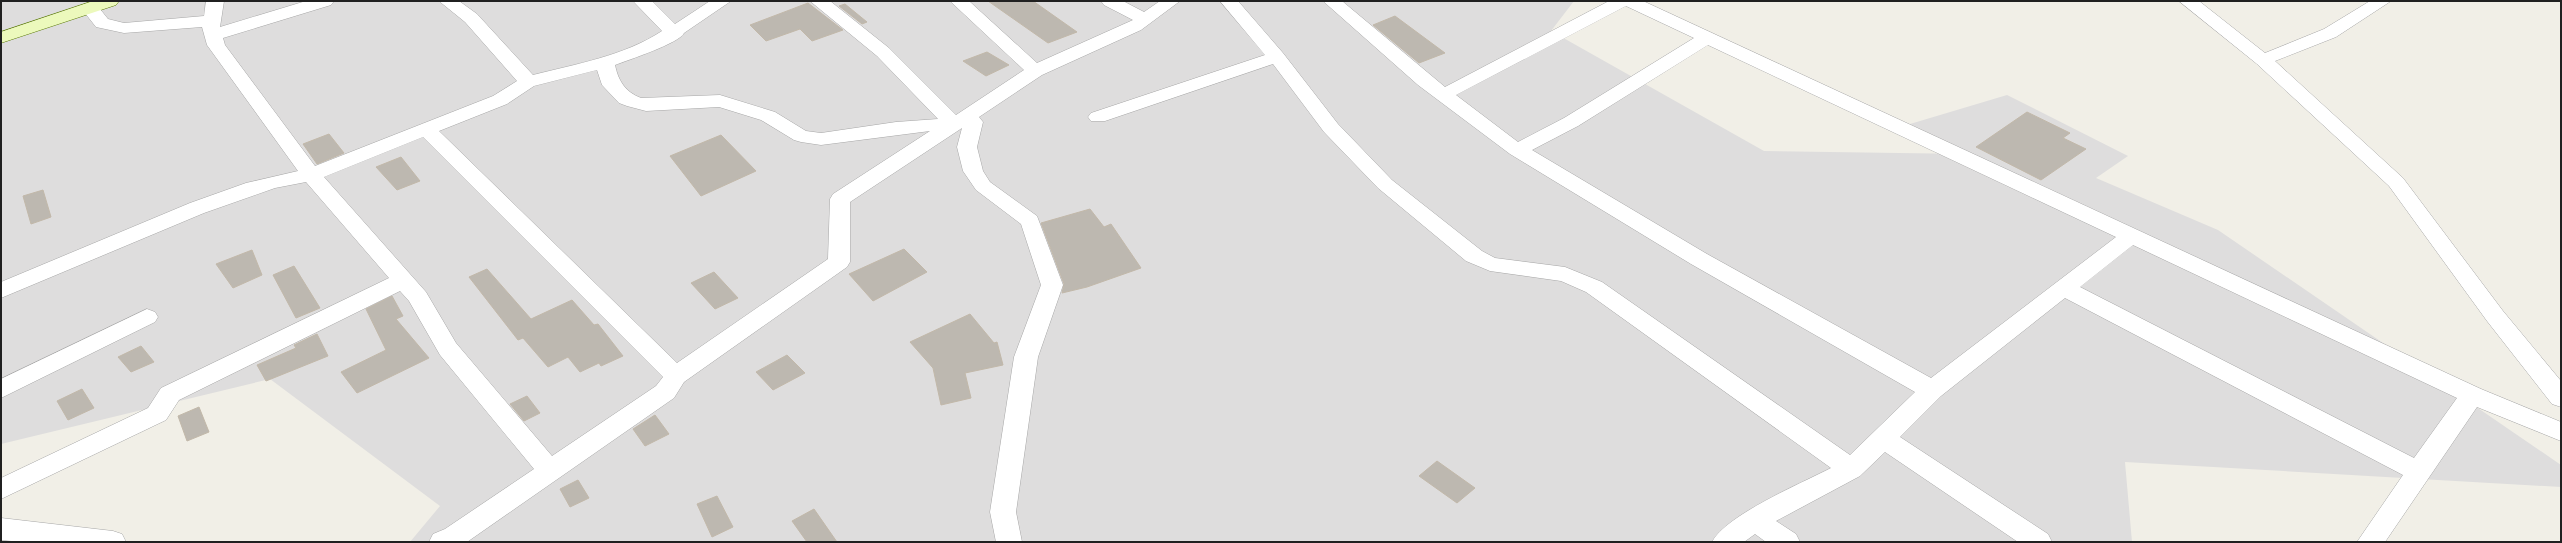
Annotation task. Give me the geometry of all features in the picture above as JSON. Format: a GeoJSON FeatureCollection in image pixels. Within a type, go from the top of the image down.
{"type":"FeatureCollection","features":[{"type":"Feature","properties":{"kind":"street"},"geometry":{"type":"LineString","coordinates":[[1,38],[110,1]]}},
{"type":"Feature","properties":{"kind":"street"},"geometry":{"type":"LineString","coordinates":[[215,1],[212,29],[311,175],[418,296],[448,349],[550,471]]}},
{"type":"Feature","properties":{"kind":"street"},"geometry":{"type":"LineString","coordinates":[[90,8],[102,23],[124,28],[212,29],[247,24],[325,1]]}},
{"type":"Feature","properties":{"kind":"street"},"geometry":{"type":"LineString","coordinates":[[448,1],[471,18],[523,74],[527,82]]}},
{"type":"Feature","properties":{"kind":"street"},"geometry":{"type":"LineString","coordinates":[[642,1],[675,34]]}},
{"type":"Feature","properties":{"kind":"street"},"geometry":{"type":"LineString","coordinates":[[1,290],[174,217],[237,193],[283,178],[311,175],[427,130],[500,100],[515,92],[527,82],[605,62],[655,44],[675,34],[722,1]]}},
{"type":"Feature","properties":{"kind":"street"},"geometry":{"type":"LineString","coordinates":[[819,1],[883,52],[960,120]]}},
{"type":"Feature","properties":{"kind":"street"},"geometry":{"type":"LineString","coordinates":[[959,1],[1035,71]]}},
{"type":"Feature","properties":{"kind":"street"},"geometry":{"type":"LineString","coordinates":[[1110,1],[1145,19]]}},
{"type":"Feature","properties":{"kind":"street"},"geometry":{"type":"LineString","coordinates":[[442,542],[454,537],[665,392],[676,376],[839,262],[840,199],[1035,71],[1135,26],[1171,1]]}},
{"type":"Feature","properties":{"kind":"street"},"geometry":{"type":"LineString","coordinates":[[1229,1],[1277,57],[1331,128],[1385,184],[1474,256],[1490,264],[1565,274],[1594,286],[1851,469]]}},
{"type":"Feature","properties":{"kind":"street"},"geometry":{"type":"LineString","coordinates":[[1332,1],[1443,95],[1517,150],[1699,259],[1932,390]]}},
{"type":"Feature","properties":{"kind":"street"},"geometry":{"type":"LineString","coordinates":[[1443,95],[1622,1]]}},
{"type":"Feature","properties":{"kind":"street"},"geometry":{"type":"LineString","coordinates":[[1629,1],[2472,395],[2561,432]]}},
{"type":"Feature","properties":{"kind":"street"},"geometry":{"type":"LineString","coordinates":[[2188,1],[2263,60],[2396,182],[2495,316],[2561,398]]}},
{"type":"Feature","properties":{"kind":"street"},"geometry":{"type":"LineString","coordinates":[[2347,1],[2366,9]]}},
{"type":"Feature","properties":{"kind":"street"},"geometry":{"type":"LineString","coordinates":[[2263,60],[2330,33],[2366,9],[2382,1]]}},
{"type":"Feature","properties":{"kind":"street"},"geometry":{"type":"LineString","coordinates":[[1517,150],[1571,122],[1706,38]]}},
{"type":"Feature","properties":{"kind":"street"},"geometry":{"type":"LineString","coordinates":[[1098,117],[1277,57]]}},
{"type":"Feature","properties":{"kind":"street"},"geometry":{"type":"LineString","coordinates":[[605,62],[608,81],[626,98],[634,102],[646,105],[720,101],[768,116],[801,136],[821,139],[960,120],[973,122],[967,147],[973,171],[983,186],[1030,221],[1052,285],[1026,357],[1003,512],[1009,542]]}},
{"type":"Feature","properties":{"kind":"street"},"geometry":{"type":"LineString","coordinates":[[427,130],[676,376]]}},
{"type":"Feature","properties":{"kind":"street"},"geometry":{"type":"LineString","coordinates":[[1725,542],[1754,520],[1851,469],[1932,390],[2062,287],[2132,235]]}},
{"type":"Feature","properties":{"kind":"street"},"geometry":{"type":"LineString","coordinates":[[1,489],[157,414],[170,394],[404,280]]}},
{"type":"Feature","properties":{"kind":"street"},"geometry":{"type":"LineString","coordinates":[[2062,287],[2419,472]]}},
{"type":"Feature","properties":{"kind":"street"},"geometry":{"type":"LineString","coordinates":[[1,389],[147,317]]}},
{"type":"Feature","properties":{"kind":"street"},"geometry":{"type":"LineString","coordinates":[[2370,542],[2472,395]]}},
{"type":"Feature","properties":{"kind":"street"},"geometry":{"type":"LineString","coordinates":[[1883,438],[2039,542]]}},
{"type":"Feature","properties":{"kind":"street"},"geometry":{"type":"LineString","coordinates":[[1754,520],[1787,542]]}},
{"type":"Feature","properties":{"kind":"street"},"geometry":{"type":"LineString","coordinates":[[1,529],[113,542]]}},
{"type":"Feature","properties":{"kind":"shaded area"},"geometry":{"type":"Polygon","coordinates":[[[1,1],[1574,1],[1551,31],[1764,151],[1968,154],[1910,124],[2007,95],[2128,156],[2096,178],[2218,230],[2561,465],[2561,487],[2125,462],[2132,542],[410,542],[440,506],[270,379],[1,444],[1,1]]]}},
{"type":"Feature","properties":{"kind":"building"},"geometry":{"type":"Polygon","coordinates":[[[988,1],[1033,1],[1077,32],[1048,43],[988,1]]]}},
{"type":"Feature","properties":{"kind":"building"},"geometry":{"type":"Polygon","coordinates":[[[808,3],[843,30],[812,41],[800,29],[766,41],[750,25],[808,3]]]}},
{"type":"Feature","properties":{"kind":"building"},"geometry":{"type":"Polygon","coordinates":[[[845,4],[867,22],[862,24],[839,6],[845,4]]]}},
{"type":"Feature","properties":{"kind":"building"},"geometry":{"type":"Polygon","coordinates":[[[1395,16],[1445,53],[1419,63],[1373,25],[1395,16]]]}},
{"type":"Feature","properties":{"kind":"building"},"geometry":{"type":"Polygon","coordinates":[[[987,52],[1009,65],[986,76],[963,61],[987,52]]]}},
{"type":"Feature","properties":{"kind":"building"},"geometry":{"type":"Polygon","coordinates":[[[2027,112],[2070,133],[2063,138],[2086,149],[2041,180],[1976,147],[2027,112]]]}},
{"type":"Feature","properties":{"kind":"building"},"geometry":{"type":"Polygon","coordinates":[[[329,134],[344,153],[317,164],[303,144],[329,134]]]}},
{"type":"Feature","properties":{"kind":"building"},"geometry":{"type":"Polygon","coordinates":[[[721,135],[756,171],[701,196],[670,156],[721,135]]]}},
{"type":"Feature","properties":{"kind":"building"},"geometry":{"type":"Polygon","coordinates":[[[401,157],[420,181],[397,190],[376,167],[401,157]]]}},
{"type":"Feature","properties":{"kind":"building"},"geometry":{"type":"Polygon","coordinates":[[[43,190],[51,217],[31,224],[23,196],[43,190]]]}},
{"type":"Feature","properties":{"kind":"building"},"geometry":{"type":"Polygon","coordinates":[[[1090,209],[1104,227],[1111,224],[1141,268],[1087,287],[1062,293],[1064,284],[1041,223],[1090,209]]]}},
{"type":"Feature","properties":{"kind":"building"},"geometry":{"type":"Polygon","coordinates":[[[904,249],[927,272],[873,301],[849,274],[904,249]]]}},
{"type":"Feature","properties":{"kind":"building"},"geometry":{"type":"Polygon","coordinates":[[[252,250],[262,275],[233,288],[216,264],[252,250]]]}},
{"type":"Feature","properties":{"kind":"building"},"geometry":{"type":"Polygon","coordinates":[[[294,266],[320,308],[296,318],[273,275],[294,266]]]}},
{"type":"Feature","properties":{"kind":"building"},"geometry":{"type":"Polygon","coordinates":[[[487,269],[531,319],[572,300],[594,325],[598,324],[623,356],[601,366],[599,363],[580,372],[568,357],[548,367],[523,338],[518,340],[469,277],[487,269]]]}},
{"type":"Feature","properties":{"kind":"building"},"geometry":{"type":"Polygon","coordinates":[[[714,272],[738,298],[715,309],[691,283],[714,272]]]}},
{"type":"Feature","properties":{"kind":"building"},"geometry":{"type":"Polygon","coordinates":[[[392,296],[403,316],[396,319],[429,358],[357,393],[341,372],[386,350],[366,309],[392,296]]]}},
{"type":"Feature","properties":{"kind":"building"},"geometry":{"type":"Polygon","coordinates":[[[970,314],[994,343],[997,342],[1003,365],[965,373],[971,398],[941,405],[933,368],[910,342],[970,314]]]}},
{"type":"Feature","properties":{"kind":"building"},"geometry":{"type":"Polygon","coordinates":[[[317,334],[328,356],[266,381],[257,365],[296,348],[294,345],[317,334]]]}},
{"type":"Feature","properties":{"kind":"building"},"geometry":{"type":"Polygon","coordinates":[[[141,346],[154,362],[131,372],[118,357],[141,346]]]}},
{"type":"Feature","properties":{"kind":"building"},"geometry":{"type":"Polygon","coordinates":[[[787,355],[805,373],[773,390],[756,372],[787,355]]]}},
{"type":"Feature","properties":{"kind":"building"},"geometry":{"type":"Polygon","coordinates":[[[82,389],[94,408],[68,420],[57,401],[82,389]]]}},
{"type":"Feature","properties":{"kind":"building"},"geometry":{"type":"Polygon","coordinates":[[[527,396],[540,413],[524,421],[510,404],[527,396]]]}},
{"type":"Feature","properties":{"kind":"building"},"geometry":{"type":"Polygon","coordinates":[[[199,407],[209,432],[187,441],[178,416],[199,407]]]}},
{"type":"Feature","properties":{"kind":"building"},"geometry":{"type":"Polygon","coordinates":[[[655,415],[669,434],[645,446],[633,429],[655,415]]]}},
{"type":"Feature","properties":{"kind":"building"},"geometry":{"type":"Polygon","coordinates":[[[1437,461],[1475,488],[1457,503],[1419,476],[1437,461]]]}},
{"type":"Feature","properties":{"kind":"building"},"geometry":{"type":"Polygon","coordinates":[[[578,480],[589,498],[570,507],[560,489],[578,480]]]}},
{"type":"Feature","properties":{"kind":"building"},"geometry":{"type":"Polygon","coordinates":[[[717,496],[733,527],[712,537],[697,504],[717,496]]]}},
{"type":"Feature","properties":{"kind":"building"},"geometry":{"type":"Polygon","coordinates":[[[814,509],[837,542],[807,542],[792,521],[814,509]]]}}]}
